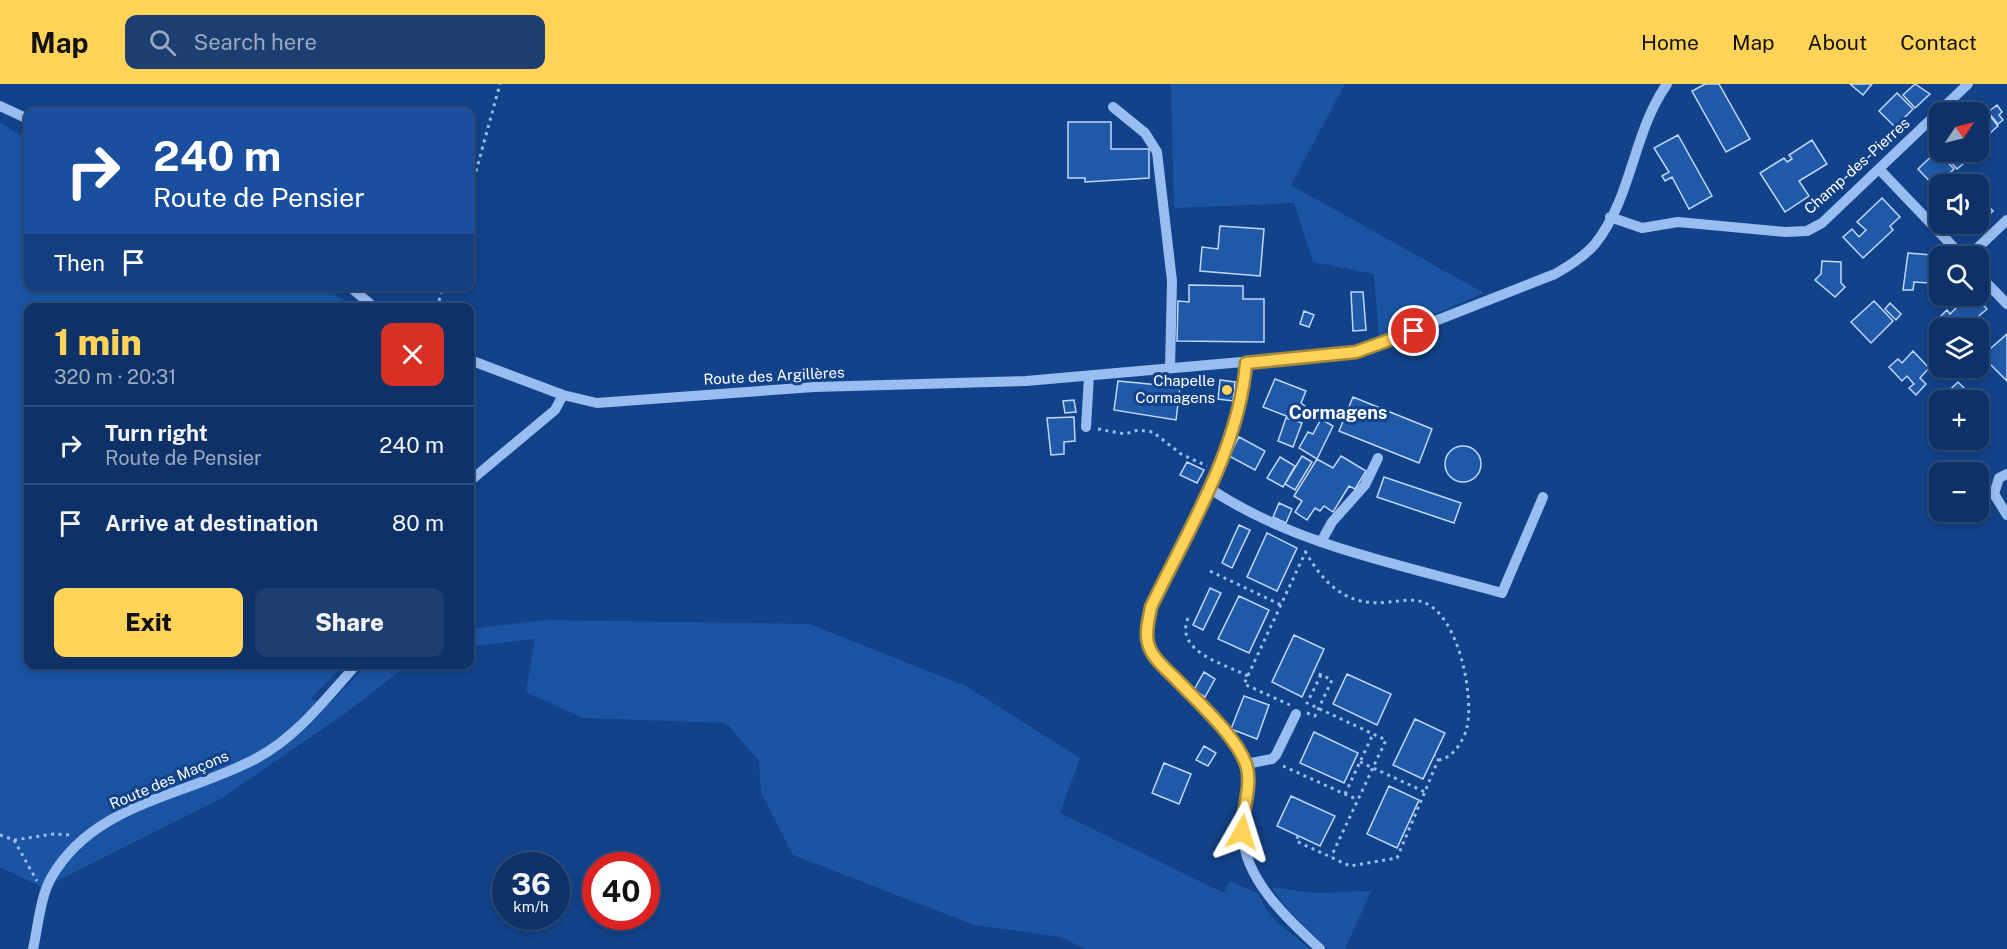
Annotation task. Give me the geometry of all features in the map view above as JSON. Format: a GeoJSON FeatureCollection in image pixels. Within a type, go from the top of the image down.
{"type":"FeatureCollection","features":[{"type":"Feature","properties":{"kind":"street","name":"Route des Argillères"},"geometry":{"type":"LineString","coordinates":[[474,362],[563,395],[597,403],[814,387],[1026,381],[1356,352],[1403,336],[1555,274],[1575,262],[1596,243],[1618,203],[1645,122],[1667,84]]}},
{"type":"Feature","properties":{"kind":"street","name":"Champ-des-Pierres"},"geometry":{"type":"LineString","coordinates":[[1610,217],[1642,228],[1678,222],[1785,232],[1807,231],[1822,223],[1968,84]]}},
{"type":"Feature","properties":{"kind":"street"},"geometry":{"type":"LineString","coordinates":[[0,106],[24,117]]}},
{"type":"Feature","properties":{"kind":"street"},"geometry":{"type":"LineString","coordinates":[[1113,107],[1145,133],[1157,152],[1172,281],[1170,368]]}},
{"type":"Feature","properties":{"kind":"street"},"geometry":{"type":"LineString","coordinates":[[1879,169],[1952,246]]}},
{"type":"Feature","properties":{"kind":"street"},"geometry":{"type":"LineString","coordinates":[[1980,246],[2007,220]]}},
{"type":"Feature","properties":{"kind":"street"},"geometry":{"type":"LineString","coordinates":[[1989,285],[2007,304]]}},
{"type":"Feature","properties":{"kind":"street"},"geometry":{"type":"LineString","coordinates":[[355,291],[369,303]]}},
{"type":"Feature","properties":{"kind":"street"},"geometry":{"type":"LineString","coordinates":[[1246,363],[1236,419],[1209,488],[1151,607],[1147,630],[1148,645],[1156,658],[1234,744],[1246,764],[1248,786],[1242,832],[1248,863],[1279,909],[1320,949]]}},
{"type":"Feature","properties":{"kind":"street"},"geometry":{"type":"LineString","coordinates":[[1086,427],[1089,376]]}},
{"type":"Feature","properties":{"kind":"street"},"geometry":{"type":"LineString","coordinates":[[474,478],[555,410],[563,395]]}},
{"type":"Feature","properties":{"kind":"street"},"geometry":{"type":"LineString","coordinates":[[1316,540],[1352,504],[1365,485],[1378,458]]}},
{"type":"Feature","properties":{"kind":"street"},"geometry":{"type":"LineString","coordinates":[[2007,474],[1999,478],[1994,494],[2007,515]]}},
{"type":"Feature","properties":{"kind":"street"},"geometry":{"type":"LineString","coordinates":[[1209,488],[1238,507],[1316,540],[1502,593],[1543,497]]}},
{"type":"Feature","properties":{"kind":"street","name":"Route des Maçons"},"geometry":{"type":"LineString","coordinates":[[33,949],[50,879],[82,839],[129,810],[177,789],[220,776],[259,757],[306,719],[352,669]]}},
{"type":"Feature","properties":{"kind":"street"},"geometry":{"type":"LineString","coordinates":[[1246,764],[1272,759],[1296,714]]}},
{"type":"Feature","properties":{"kind":"path"},"geometry":{"type":"LineString","coordinates":[[474,178],[500,84]]}},
{"type":"Feature","properties":{"kind":"path"},"geometry":{"type":"LineString","coordinates":[[1086,427],[1125,434],[1138,430],[1153,432],[1181,454],[1216,470]]}},
{"type":"Feature","properties":{"kind":"path"},"geometry":{"type":"LineString","coordinates":[[1313,671],[1332,680],[1315,716],[1244,684],[1305,551],[1316,540]]}},
{"type":"Feature","properties":{"kind":"path"},"geometry":{"type":"LineString","coordinates":[[1298,836],[1296,841],[1350,866],[1397,858],[1438,760],[1450,755],[1458,746],[1465,734],[1470,711],[1462,663],[1444,621],[1435,609],[1424,602],[1363,604],[1348,598],[1326,579],[1305,551]]}},
{"type":"Feature","properties":{"kind":"path"},"geometry":{"type":"LineString","coordinates":[[1210,571],[1281,605]]}},
{"type":"Feature","properties":{"kind":"path"},"geometry":{"type":"LineString","coordinates":[[1188,618],[1185,633],[1188,644],[1248,676]]}},
{"type":"Feature","properties":{"kind":"path"},"geometry":{"type":"LineString","coordinates":[[1321,675],[1307,703],[1386,740],[1331,857]]}},
{"type":"Feature","properties":{"kind":"path"},"geometry":{"type":"LineString","coordinates":[[1345,794],[1373,734]]}},
{"type":"Feature","properties":{"kind":"path"},"geometry":{"type":"LineString","coordinates":[[1434,756],[1438,760]]}},
{"type":"Feature","properties":{"kind":"path"},"geometry":{"type":"LineString","coordinates":[[1272,759],[1358,800]]}},
{"type":"Feature","properties":{"kind":"path"},"geometry":{"type":"LineString","coordinates":[[1360,762],[1425,792]]}},
{"type":"Feature","properties":{"kind":"path"},"geometry":{"type":"LineString","coordinates":[[0,835],[14,840],[54,834],[75,835],[82,839]]}},
{"type":"Feature","properties":{"kind":"path"},"geometry":{"type":"LineString","coordinates":[[14,840],[33,871],[44,900]]}},
{"type":"Feature","properties":{"kind":"shaded area"},"geometry":{"type":"Polygon","coordinates":[[[1171,84],[1345,84],[1291,185],[1484,293],[1379,338],[1374,274],[1313,262],[1294,203],[1174,208],[1171,84]]]}},
{"type":"Feature","properties":{"kind":"shaded area"},"geometry":{"type":"Polygon","coordinates":[[[0,123],[24,137],[24,291],[331,291],[348,303],[24,303],[24,669],[339,669],[311,699],[328,705],[363,669],[408,669],[399,672],[347,712],[222,798],[43,888],[0,867],[0,123]]]}},
{"type":"Feature","properties":{"kind":"shaded area"},"geometry":{"type":"Polygon","coordinates":[[[544,620],[809,624],[966,686],[1080,758],[1060,813],[1224,893],[1230,881],[1259,894],[1274,919],[1310,949],[1085,949],[1061,937],[974,925],[793,855],[761,793],[759,761],[726,723],[582,718],[526,692],[535,639],[474,646],[474,629],[544,620]]]}},
{"type":"Feature","properties":{"kind":"shaded area"},"geometry":{"type":"Polygon","coordinates":[[[1271,887],[1313,893],[1371,891],[1345,949],[1327,949],[1288,910],[1271,887]]]}},
{"type":"Feature","properties":{"kind":"building"},"geometry":{"type":"Polygon","coordinates":[[[1705,84],[1719,84],[1750,139],[1726,152],[1692,91],[1705,84]]]}},
{"type":"Feature","properties":{"kind":"building"},"geometry":{"type":"Polygon","coordinates":[[[1850,84],[1872,84],[1863,95],[1850,84]]]}},
{"type":"Feature","properties":{"kind":"building"},"geometry":{"type":"Polygon","coordinates":[[[1915,84],[1930,94],[1915,108],[1903,95],[1915,84]]]}},
{"type":"Feature","properties":{"kind":"building"},"geometry":{"type":"Polygon","coordinates":[[[1897,93],[1913,109],[1895,127],[1879,111],[1897,93]]]}},
{"type":"Feature","properties":{"kind":"building"},"geometry":{"type":"Polygon","coordinates":[[[1997,105],[2002,112],[1999,115],[2003,120],[1998,124],[1989,111],[1997,105]]]}},
{"type":"Feature","properties":{"kind":"building"},"geometry":{"type":"Polygon","coordinates":[[[1989,114],[1998,126],[1989,134],[1989,114]]]}},
{"type":"Feature","properties":{"kind":"building"},"geometry":{"type":"Polygon","coordinates":[[[1068,122],[1111,122],[1111,149],[1149,149],[1149,178],[1085,182],[1085,178],[1068,178],[1068,122]]]}},
{"type":"Feature","properties":{"kind":"building"},"geometry":{"type":"Polygon","coordinates":[[[1678,135],[1712,196],[1689,209],[1672,177],[1665,181],[1662,176],[1669,172],[1654,148],[1678,135]]]}},
{"type":"Feature","properties":{"kind":"building"},"geometry":{"type":"Polygon","coordinates":[[[1812,140],[1827,164],[1799,181],[1809,196],[1785,212],[1760,173],[1784,158],[1787,162],[1792,159],[1789,155],[1812,140]]]}},
{"type":"Feature","properties":{"kind":"building"},"geometry":{"type":"Polygon","coordinates":[[[1929,159],[1929,162],[1947,162],[1954,169],[1949,174],[1929,174],[1929,181],[1918,169],[1929,159]]]}},
{"type":"Feature","properties":{"kind":"building"},"geometry":{"type":"Polygon","coordinates":[[[1951,162],[1963,164],[1957,169],[1951,162]]]}},
{"type":"Feature","properties":{"kind":"building"},"geometry":{"type":"Polygon","coordinates":[[[1882,198],[1900,217],[1890,226],[1893,230],[1863,258],[1843,237],[1852,229],[1859,237],[1866,230],[1857,222],[1882,198]]]}},
{"type":"Feature","properties":{"kind":"building"},"geometry":{"type":"Polygon","coordinates":[[[1220,226],[1264,229],[1260,276],[1200,271],[1202,247],[1218,249],[1220,226]]]}},
{"type":"Feature","properties":{"kind":"building"},"geometry":{"type":"Polygon","coordinates":[[[1908,253],[1929,255],[1929,283],[1914,282],[1913,290],[1903,290],[1908,253]]]}},
{"type":"Feature","properties":{"kind":"building"},"geometry":{"type":"Polygon","coordinates":[[[1822,261],[1841,262],[1841,283],[1845,287],[1835,297],[1815,280],[1821,274],[1822,261]]]}},
{"type":"Feature","properties":{"kind":"building"},"geometry":{"type":"Polygon","coordinates":[[[1189,285],[1243,286],[1243,299],[1264,299],[1264,342],[1177,341],[1178,301],[1189,302],[1189,285]]]}},
{"type":"Feature","properties":{"kind":"building"},"geometry":{"type":"Polygon","coordinates":[[[1351,292],[1363,292],[1366,330],[1353,331],[1351,292]]]}},
{"type":"Feature","properties":{"kind":"building"},"geometry":{"type":"Polygon","coordinates":[[[1874,301],[1893,321],[1871,343],[1851,322],[1874,301]]]}},
{"type":"Feature","properties":{"kind":"building"},"geometry":{"type":"Polygon","coordinates":[[[1890,303],[1901,314],[1896,320],[1885,309],[1890,303]]]}},
{"type":"Feature","properties":{"kind":"building"},"geometry":{"type":"Polygon","coordinates":[[[1984,306],[1987,309],[1977,318],[1939,318],[1947,310],[1950,314],[1957,307],[1984,306]]]}},
{"type":"Feature","properties":{"kind":"building"},"geometry":{"type":"Polygon","coordinates":[[[1304,311],[1314,315],[1309,327],[1300,324],[1304,311]]]}},
{"type":"Feature","properties":{"kind":"building"},"geometry":{"type":"Polygon","coordinates":[[[2007,334],[2007,381],[1989,363],[1989,350],[2007,334]]]}},
{"type":"Feature","properties":{"kind":"building"},"geometry":{"type":"Polygon","coordinates":[[[1913,351],[1929,368],[1920,378],[1926,384],[1916,395],[1909,388],[1914,384],[1907,376],[1902,381],[1889,367],[1898,359],[1902,363],[1913,351]]]}},
{"type":"Feature","properties":{"kind":"building"},"geometry":{"type":"Polygon","coordinates":[[[1275,379],[1306,391],[1301,403],[1305,406],[1304,414],[1296,415],[1294,419],[1263,407],[1275,379]]]}},
{"type":"Feature","properties":{"kind":"building","name":"Chapelle Cormagens"},"geometry":{"type":"Polygon","coordinates":[[[1220,380],[1235,382],[1233,401],[1218,399],[1220,380]]]}},
{"type":"Feature","properties":{"kind":"building"},"geometry":{"type":"Polygon","coordinates":[[[1118,381],[1180,387],[1176,420],[1114,410],[1118,381]]]}},
{"type":"Feature","properties":{"kind":"building"},"geometry":{"type":"Polygon","coordinates":[[[1958,382],[1966,390],[1950,390],[1958,382]]]}},
{"type":"Feature","properties":{"kind":"building"},"geometry":{"type":"Polygon","coordinates":[[[1353,397],[1432,429],[1419,463],[1339,431],[1353,397]]]}},
{"type":"Feature","properties":{"kind":"building"},"geometry":{"type":"Polygon","coordinates":[[[1074,400],[1076,412],[1065,413],[1063,401],[1074,400]]]}},
{"type":"Feature","properties":{"kind":"building"},"geometry":{"type":"Polygon","coordinates":[[[1074,417],[1075,441],[1064,442],[1064,454],[1051,455],[1047,418],[1074,417]]]}},
{"type":"Feature","properties":{"kind":"building"},"geometry":{"type":"Polygon","coordinates":[[[1286,418],[1302,423],[1293,447],[1278,441],[1286,418]]]}},
{"type":"Feature","properties":{"kind":"building"},"geometry":{"type":"Polygon","coordinates":[[[1321,419],[1333,426],[1317,459],[1299,448],[1308,432],[1313,434],[1321,419]]]}},
{"type":"Feature","properties":{"kind":"building"},"geometry":{"type":"Polygon","coordinates":[[[1239,437],[1265,451],[1255,470],[1229,456],[1239,437]]]}},
{"type":"Feature","properties":{"kind":"building"},"geometry":{"type":"Polygon","coordinates":[[[1463,446],[1476,451],[1481,464],[1476,477],[1463,482],[1450,477],[1445,464],[1450,451],[1463,446]]]}},
{"type":"Feature","properties":{"kind":"building"},"geometry":{"type":"Polygon","coordinates":[[[1302,456],[1312,462],[1295,490],[1285,484],[1302,456]]]}},
{"type":"Feature","properties":{"kind":"building"},"geometry":{"type":"Polygon","coordinates":[[[1341,456],[1366,471],[1355,489],[1349,486],[1333,512],[1324,506],[1320,511],[1315,508],[1307,520],[1295,512],[1302,501],[1294,496],[1317,459],[1333,468],[1341,456]]]}},
{"type":"Feature","properties":{"kind":"building"},"geometry":{"type":"Polygon","coordinates":[[[1280,457],[1295,466],[1283,487],[1267,478],[1280,457]]]}},
{"type":"Feature","properties":{"kind":"building"},"geometry":{"type":"Polygon","coordinates":[[[1187,462],[1204,470],[1197,483],[1180,475],[1187,462]]]}},
{"type":"Feature","properties":{"kind":"building"},"geometry":{"type":"Polygon","coordinates":[[[1384,477],[1461,503],[1454,523],[1377,497],[1384,477]]]}},
{"type":"Feature","properties":{"kind":"building"},"geometry":{"type":"Polygon","coordinates":[[[1279,503],[1292,509],[1286,523],[1273,517],[1279,503]]]}},
{"type":"Feature","properties":{"kind":"building"},"geometry":{"type":"Polygon","coordinates":[[[1239,525],[1250,530],[1232,568],[1222,563],[1239,525]]]}},
{"type":"Feature","properties":{"kind":"building"},"geometry":{"type":"Polygon","coordinates":[[[1267,533],[1297,548],[1277,591],[1247,577],[1267,533]]]}},
{"type":"Feature","properties":{"kind":"building"},"geometry":{"type":"Polygon","coordinates":[[[1210,588],[1221,593],[1203,630],[1193,625],[1210,588]]]}},
{"type":"Feature","properties":{"kind":"building"},"geometry":{"type":"Polygon","coordinates":[[[1239,596],[1269,610],[1249,653],[1218,639],[1239,596]]]}},
{"type":"Feature","properties":{"kind":"building"},"geometry":{"type":"Polygon","coordinates":[[[1294,635],[1324,649],[1302,697],[1272,682],[1294,635]]]}},
{"type":"Feature","properties":{"kind":"building"},"geometry":{"type":"Polygon","coordinates":[[[1204,672],[1215,679],[1205,697],[1194,690],[1204,672]]]}},
{"type":"Feature","properties":{"kind":"building"},"geometry":{"type":"Polygon","coordinates":[[[1347,674],[1391,694],[1377,725],[1333,704],[1347,674]]]}},
{"type":"Feature","properties":{"kind":"building"},"geometry":{"type":"Polygon","coordinates":[[[1244,696],[1269,705],[1257,739],[1231,729],[1244,696]]]}},
{"type":"Feature","properties":{"kind":"building"},"geometry":{"type":"Polygon","coordinates":[[[1415,719],[1445,733],[1423,779],[1393,765],[1415,719]]]}},
{"type":"Feature","properties":{"kind":"building"},"geometry":{"type":"Polygon","coordinates":[[[1314,732],[1358,753],[1344,783],[1300,763],[1314,732]]]}},
{"type":"Feature","properties":{"kind":"building"},"geometry":{"type":"Polygon","coordinates":[[[1204,746],[1216,753],[1208,766],[1196,760],[1204,746]]]}},
{"type":"Feature","properties":{"kind":"building"},"geometry":{"type":"Polygon","coordinates":[[[1164,763],[1191,774],[1179,804],[1152,793],[1164,763]]]}},
{"type":"Feature","properties":{"kind":"building"},"geometry":{"type":"Polygon","coordinates":[[[1389,786],[1419,800],[1397,848],[1367,834],[1389,786]]]}},
{"type":"Feature","properties":{"kind":"building"},"geometry":{"type":"Polygon","coordinates":[[[1291,796],[1335,816],[1320,846],[1277,826],[1291,796]]]}},
{"type":"Feature","properties":{"kind":"place","name":"Chapelle Cormagens"},"geometry":{"type":"Point","coordinates":[1227,390]}},
{"type":"Feature","properties":{"kind":"district","name":"Cormagens"},"geometry":{"type":"Point","coordinates":[1338,413]}},
{"type":"Feature","properties":{"kind":"route"},"geometry":{"type":"LineString","coordinates":[[1242,832],[1242,813],[1248,786],[1246,764],[1234,744],[1202,706],[1156,658],[1148,645],[1147,630],[1151,607],[1202,501],[1236,419],[1246,363],[1356,352],[1414,331]]}}]}
